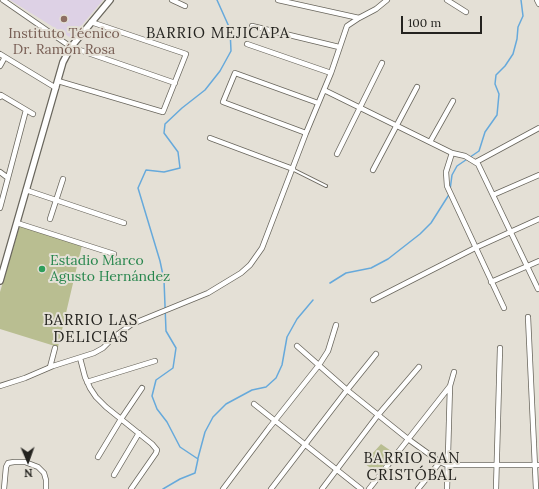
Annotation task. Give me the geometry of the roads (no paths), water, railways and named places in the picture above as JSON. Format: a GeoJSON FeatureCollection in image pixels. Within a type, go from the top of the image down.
{"type":"FeatureCollection","features":[{"type":"Feature","properties":{"kind":"street"},"geometry":{"type":"LineString","coordinates":[[3,0],[71,47],[175,83]]}},
{"type":"Feature","properties":{"kind":"street"},"geometry":{"type":"LineString","coordinates":[[0,281],[63,62],[71,47],[110,0]]}},
{"type":"Feature","properties":{"kind":"street"},"geometry":{"type":"LineString","coordinates":[[172,0],[185,6]]}},
{"type":"Feature","properties":{"kind":"street"},"geometry":{"type":"LineString","coordinates":[[278,0],[299,2],[358,18]]}},
{"type":"Feature","properties":{"kind":"street"},"geometry":{"type":"LineString","coordinates":[[0,386],[25,378],[50,367],[80,358],[103,348],[114,337],[132,324],[208,293],[241,273],[262,248],[306,133],[331,73],[347,26],[358,18],[376,9],[387,0]]}},
{"type":"Feature","properties":{"kind":"street"},"geometry":{"type":"LineString","coordinates":[[447,0],[466,12]]}},
{"type":"Feature","properties":{"kind":"street"},"geometry":{"type":"LineString","coordinates":[[537,0],[539,4]]}},
{"type":"Feature","properties":{"kind":"street"},"geometry":{"type":"LineString","coordinates":[[58,81],[163,112],[186,54],[91,22]]}},
{"type":"Feature","properties":{"kind":"street"},"geometry":{"type":"LineString","coordinates":[[252,26],[339,47]]}},
{"type":"Feature","properties":{"kind":"street"},"geometry":{"type":"LineString","coordinates":[[247,44],[331,73]]}},
{"type":"Feature","properties":{"kind":"street"},"geometry":{"type":"LineString","coordinates":[[0,54],[56,88]]}},
{"type":"Feature","properties":{"kind":"street"},"geometry":{"type":"LineString","coordinates":[[0,66],[5,58]]}},
{"type":"Feature","properties":{"kind":"street"},"geometry":{"type":"LineString","coordinates":[[337,154],[382,63]]}},
{"type":"Feature","properties":{"kind":"street"},"geometry":{"type":"LineString","coordinates":[[306,133],[223,102],[235,72],[318,103]]}},
{"type":"Feature","properties":{"kind":"street"},"geometry":{"type":"LineString","coordinates":[[372,170],[417,87]]}},
{"type":"Feature","properties":{"kind":"street"},"geometry":{"type":"LineString","coordinates":[[324,90],[452,153],[465,156],[476,162],[538,289]]}},
{"type":"Feature","properties":{"kind":"street"},"geometry":{"type":"LineString","coordinates":[[0,95],[33,114]]}},
{"type":"Feature","properties":{"kind":"street"},"geometry":{"type":"LineString","coordinates":[[430,142],[453,101]]}},
{"type":"Feature","properties":{"kind":"street"},"geometry":{"type":"LineString","coordinates":[[0,208],[26,110]]}},
{"type":"Feature","properties":{"kind":"street"},"geometry":{"type":"LineString","coordinates":[[476,162],[539,128]]}},
{"type":"Feature","properties":{"kind":"street"},"geometry":{"type":"LineString","coordinates":[[210,138],[293,170]]}},
{"type":"Feature","properties":{"kind":"street"},"geometry":{"type":"LineString","coordinates":[[452,153],[446,172],[447,186],[504,308]]}},
{"type":"Feature","properties":{"kind":"street"},"geometry":{"type":"LineString","coordinates":[[0,172],[8,178]]}},
{"type":"Feature","properties":{"kind":"street"},"geometry":{"type":"LineString","coordinates":[[493,195],[539,175]]}},
{"type":"Feature","properties":{"kind":"street"},"geometry":{"type":"LineString","coordinates":[[50,219],[63,179]]}},
{"type":"Feature","properties":{"kind":"street"},"geometry":{"type":"LineString","coordinates":[[26,190],[124,223]]}},
{"type":"Feature","properties":{"kind":"street"},"geometry":{"type":"LineString","coordinates":[[374,300],[475,248],[539,220]]}},
{"type":"Feature","properties":{"kind":"street"},"geometry":{"type":"LineString","coordinates":[[17,223],[114,254]]}},
{"type":"Feature","properties":{"kind":"street"},"geometry":{"type":"LineString","coordinates":[[491,282],[539,260]]}},
{"type":"Feature","properties":{"kind":"street"},"geometry":{"type":"LineString","coordinates":[[528,317],[537,465],[536,489]]}},
{"type":"Feature","properties":{"kind":"street"},"geometry":{"type":"LineString","coordinates":[[223,489],[275,420],[319,366],[328,351],[336,325]]}},
{"type":"Feature","properties":{"kind":"street"},"geometry":{"type":"LineString","coordinates":[[297,346],[347,390],[408,439],[440,462],[447,465],[537,465]]}},
{"type":"Feature","properties":{"kind":"street"},"geometry":{"type":"LineString","coordinates":[[50,367],[55,348]]}},
{"type":"Feature","properties":{"kind":"street"},"geometry":{"type":"LineString","coordinates":[[496,489],[500,348]]}},
{"type":"Feature","properties":{"kind":"street"},"geometry":{"type":"LineString","coordinates":[[271,489],[376,354]]}},
{"type":"Feature","properties":{"kind":"street"},"geometry":{"type":"LineString","coordinates":[[80,358],[87,382],[96,398],[152,444],[157,450],[131,489]]}},
{"type":"Feature","properties":{"kind":"street"},"geometry":{"type":"LineString","coordinates":[[87,382],[155,361]]}},
{"type":"Feature","properties":{"kind":"street"},"geometry":{"type":"LineString","coordinates":[[322,489],[378,415],[419,367]]}},
{"type":"Feature","properties":{"kind":"street"},"geometry":{"type":"LineString","coordinates":[[447,489],[450,386],[454,372]]}},
{"type":"Feature","properties":{"kind":"street"},"geometry":{"type":"LineString","coordinates":[[369,489],[450,386]]}},
{"type":"Feature","properties":{"kind":"street"},"geometry":{"type":"LineString","coordinates":[[98,457],[142,388]]}},
{"type":"Feature","properties":{"kind":"street"},"geometry":{"type":"LineString","coordinates":[[254,404],[361,489]]}},
{"type":"Feature","properties":{"kind":"street"},"geometry":{"type":"LineString","coordinates":[[114,474],[139,433]]}},
{"type":"Feature","properties":{"kind":"street"},"geometry":{"type":"LineString","coordinates":[[4,489],[6,467],[8,463],[14,462],[25,462],[38,467],[44,473],[46,489]]}},
{"type":"Feature","properties":{"kind":"street"},"geometry":{"type":"LineString","coordinates":[[418,489],[440,462]]}},
{"type":"Feature","properties":{"kind":"lane"},"geometry":{"type":"LineString","coordinates":[[293,170],[326,186]]}},
{"type":"Feature","properties":{"kind":"waterway"},"geometry":{"type":"LineString","coordinates":[[163,489],[180,479],[195,473],[198,459],[180,447],[167,422],[157,409],[152,396],[156,380],[173,368],[176,348],[166,331],[164,280],[160,261],[138,188],[146,170],[164,172],[180,168],[178,152],[164,133],[165,124],[205,90],[220,71],[231,51],[230,29],[217,0]]}},
{"type":"Feature","properties":{"kind":"waterway"},"geometry":{"type":"LineString","coordinates":[[450,190],[452,175],[457,166],[479,151],[485,132],[497,115],[499,94],[495,84],[496,75],[505,66],[513,54],[517,39],[518,27],[523,16],[521,0]]}},
{"type":"Feature","properties":{"kind":"waterway"},"geometry":{"type":"LineString","coordinates":[[330,283],[346,273],[371,268],[388,259],[420,234],[431,223],[450,193]]}},
{"type":"Feature","properties":{"kind":"waterway"},"geometry":{"type":"LineString","coordinates":[[198,458],[205,432],[213,417],[226,404],[252,390],[266,387],[276,378],[282,365],[287,337],[297,319],[313,300]]}},
{"type":"Feature","properties":{"kind":"place","name":"Instituto Técnico Dr. Ramón Rosa"},"geometry":{"type":"Point","coordinates":[64,19]}},
{"type":"Feature","properties":{"kind":"place","name":"Estadio Marco Agusto Hernández"},"geometry":{"type":"Point","coordinates":[42,269]}},
{"type":"Feature","properties":{"kind":"district","name":"BARRIO MEJICAPA"},"geometry":{"type":"Point","coordinates":[218,34]}},
{"type":"Feature","properties":{"kind":"district","name":"BARRIO LAS DELICIAS"},"geometry":{"type":"Point","coordinates":[91,330]}},
{"type":"Feature","properties":{"kind":"district","name":"BARRIO SAN CRISTÓBAL"},"geometry":{"type":"Point","coordinates":[412,468]}}]}
